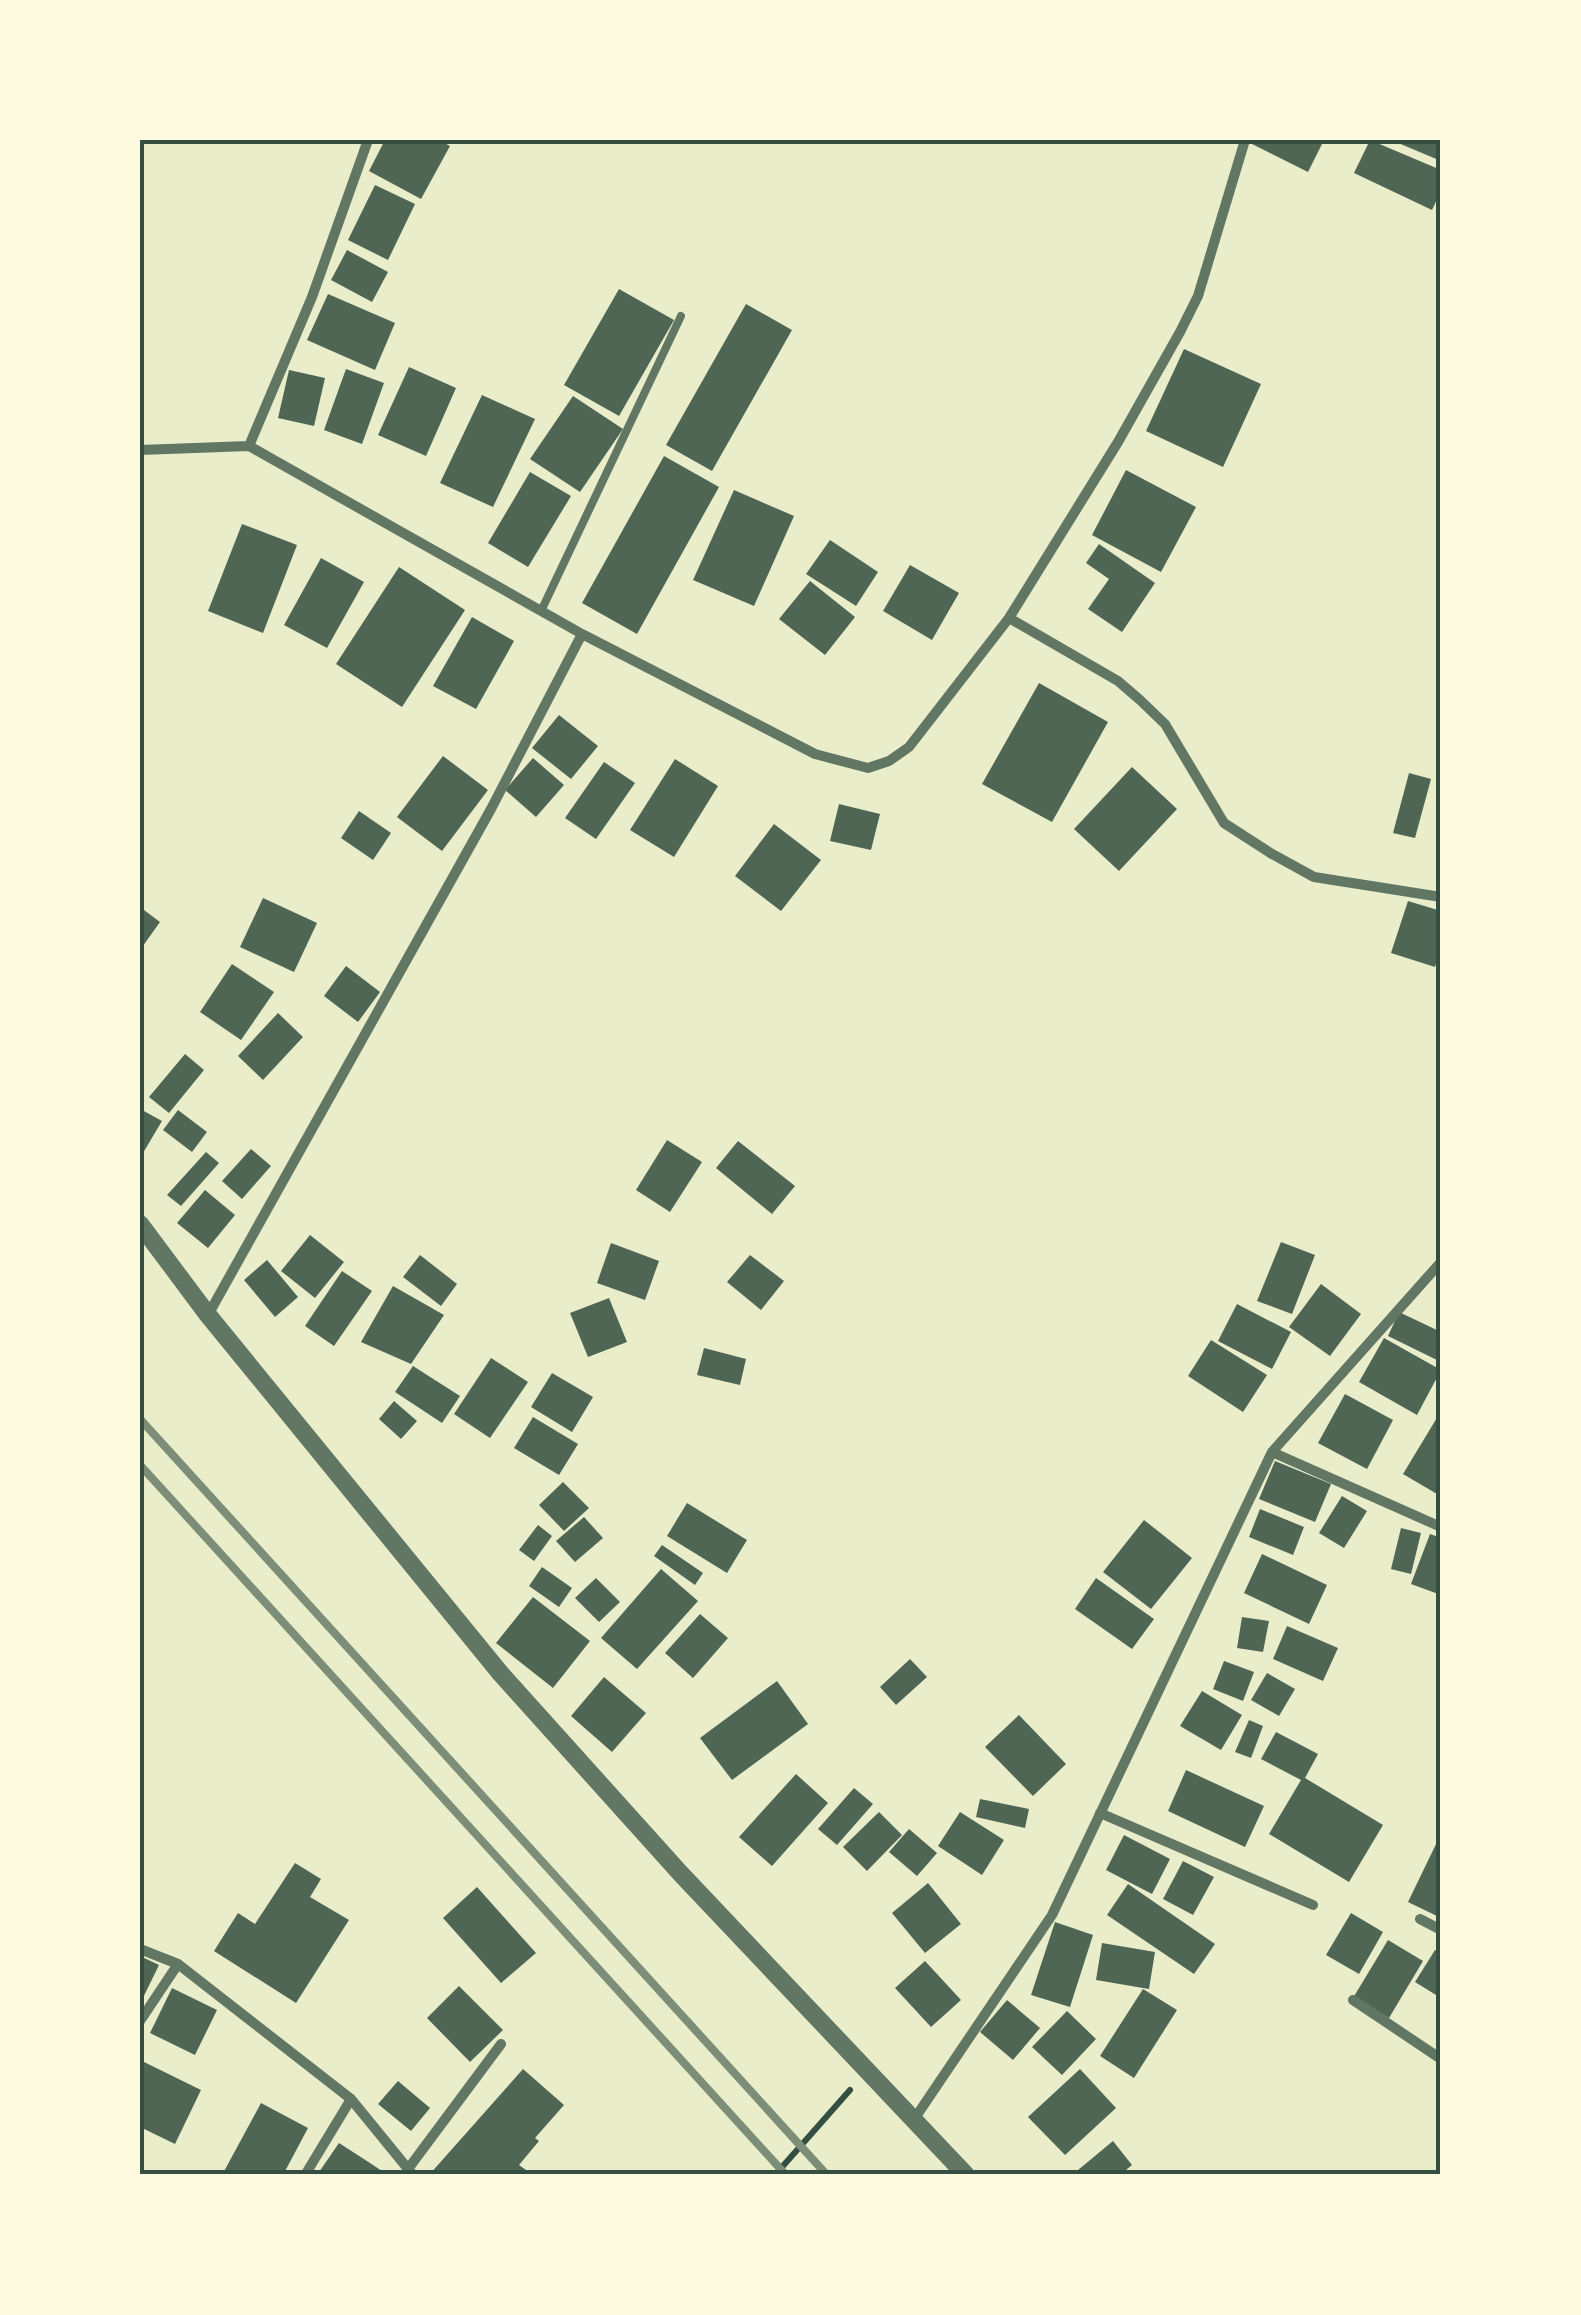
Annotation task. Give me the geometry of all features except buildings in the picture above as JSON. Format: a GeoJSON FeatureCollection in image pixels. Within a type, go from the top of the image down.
{"type":"FeatureCollection","features":[{"type":"Feature","properties":{"kind":"street"},"geometry":{"type":"LineString","coordinates":[[249,446],[312,297],[368,140]]}},
{"type":"Feature","properties":{"kind":"street"},"geometry":{"type":"LineString","coordinates":[[140,450],[249,446],[582,634],[773,734],[845,764],[868,768],[889,761],[909,747],[1009,618],[1118,442],[1198,296],[1245,140]]}},
{"type":"Feature","properties":{"kind":"street"},"geometry":{"type":"LineString","coordinates":[[1009,618],[1118,681],[1140,700],[1165,724],[1224,823],[1272,854],[1314,877],[1441,896]]}},
{"type":"Feature","properties":{"kind":"street"},"geometry":{"type":"LineString","coordinates":[[208,1316],[492,809],[582,634]]}},
{"type":"Feature","properties":{"kind":"street"},"geometry":{"type":"LineString","coordinates":[[140,1224],[208,1316],[501,1674],[681,1874],[966,2175]]}},
{"type":"Feature","properties":{"kind":"street"},"geometry":{"type":"LineString","coordinates":[[914,2118],[1052,1915],[1272,1452],[1441,1262]]}},
{"type":"Feature","properties":{"kind":"street"},"geometry":{"type":"LineString","coordinates":[[1272,1452],[1441,1527]]}},
{"type":"Feature","properties":{"kind":"street"},"geometry":{"type":"LineString","coordinates":[[1100,1813],[1312,1905]]}},
{"type":"Feature","properties":{"kind":"street"},"geometry":{"type":"LineString","coordinates":[[1420,1919],[1441,1930]]}},
{"type":"Feature","properties":{"kind":"street"},"geometry":{"type":"LineString","coordinates":[[140,1949],[178,1964],[350,2099],[410,2172],[501,2044]]}},
{"type":"Feature","properties":{"kind":"street"},"geometry":{"type":"LineString","coordinates":[[140,2021],[178,1964]]}},
{"type":"Feature","properties":{"kind":"street"},"geometry":{"type":"LineString","coordinates":[[1353,2000],[1441,2059]]}},
{"type":"Feature","properties":{"kind":"street"},"geometry":{"type":"LineString","coordinates":[[305,2175],[350,2099]]}},
{"type":"Feature","properties":{"kind":"lane"},"geometry":{"type":"LineString","coordinates":[[542,608],[681,316]]}},
{"type":"Feature","properties":{"kind":"path"},"geometry":{"type":"LineString","coordinates":[[775,2175],[868,2070]]}},
{"type":"Feature","properties":{"kind":"railway"},"geometry":{"type":"LineString","coordinates":[[140,1419],[827,2175]]}},
{"type":"Feature","properties":{"kind":"railway"},"geometry":{"type":"LineString","coordinates":[[140,1465],[786,2175]]}}]}
